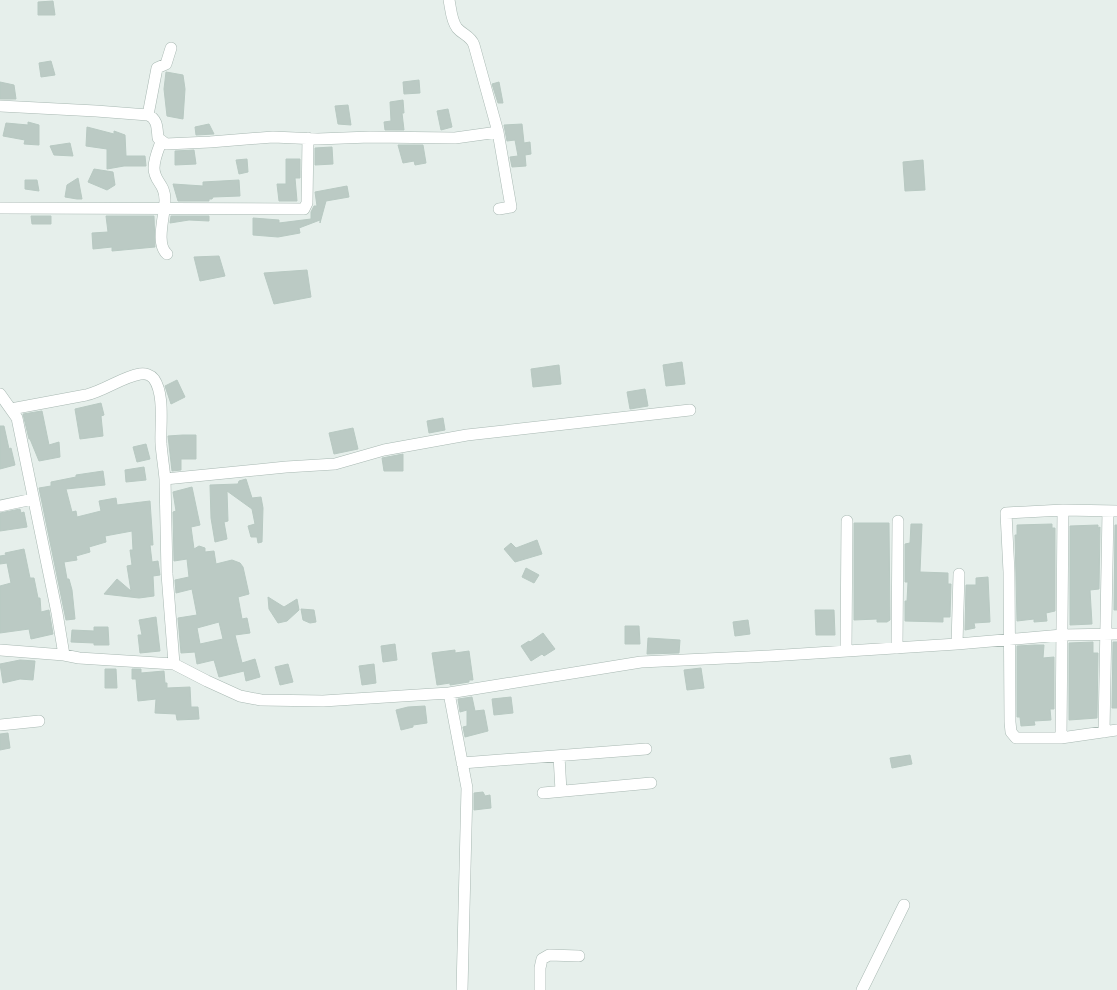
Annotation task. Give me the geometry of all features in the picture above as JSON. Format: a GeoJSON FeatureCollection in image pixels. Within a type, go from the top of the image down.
{"type":"FeatureCollection","features":[{"type":"Feature","properties":{"kind":"street"},"geometry":{"type":"LineString","coordinates":[[449,0],[456,26],[462,33],[472,39],[498,132],[511,207],[499,209]]}},
{"type":"Feature","properties":{"kind":"street"},"geometry":{"type":"LineString","coordinates":[[148,115],[157,68],[166,64],[171,48]]}},
{"type":"Feature","properties":{"kind":"street"},"geometry":{"type":"LineString","coordinates":[[0,106],[148,115],[156,122],[158,138],[166,144],[273,137],[455,138],[498,132]]}},
{"type":"Feature","properties":{"kind":"street"},"geometry":{"type":"LineString","coordinates":[[0,208],[306,208],[308,138]]}},
{"type":"Feature","properties":{"kind":"street"},"geometry":{"type":"LineString","coordinates":[[161,142],[157,152],[154,171],[164,191],[165,208],[161,237],[162,246],[167,254]]}},
{"type":"Feature","properties":{"kind":"street"},"geometry":{"type":"LineString","coordinates":[[10,407],[91,394],[142,374],[149,375],[154,380],[158,390],[161,410],[161,444],[165,479],[166,574],[174,664]]}},
{"type":"Feature","properties":{"kind":"street"},"geometry":{"type":"LineString","coordinates":[[0,394],[17,418],[64,655]]}},
{"type":"Feature","properties":{"kind":"street"},"geometry":{"type":"LineString","coordinates":[[165,479],[335,464],[384,450],[467,435],[690,410]]}},
{"type":"Feature","properties":{"kind":"street"},"geometry":{"type":"LineString","coordinates":[[0,506],[33,498]]}},
{"type":"Feature","properties":{"kind":"street"},"geometry":{"type":"LineString","coordinates":[[1061,738],[1063,510]]}},
{"type":"Feature","properties":{"kind":"street"},"geometry":{"type":"LineString","coordinates":[[1104,732],[1111,634],[1113,511],[1063,510],[1006,513],[1009,572],[1011,732],[1016,738],[1061,738],[1104,732],[1117,730]]}},
{"type":"Feature","properties":{"kind":"street"},"geometry":{"type":"LineString","coordinates":[[846,651],[847,521]]}},
{"type":"Feature","properties":{"kind":"street"},"geometry":{"type":"LineString","coordinates":[[897,648],[898,521]]}},
{"type":"Feature","properties":{"kind":"street"},"geometry":{"type":"LineString","coordinates":[[956,644],[959,574]]}},
{"type":"Feature","properties":{"kind":"street"},"geometry":{"type":"LineString","coordinates":[[0,650],[79,658],[174,664],[240,696],[261,700],[322,701],[449,693],[641,662],[897,648],[1009,638],[1111,634]]}},
{"type":"Feature","properties":{"kind":"street"},"geometry":{"type":"LineString","coordinates":[[449,693],[467,788],[462,990]]}},
{"type":"Feature","properties":{"kind":"street"},"geometry":{"type":"LineString","coordinates":[[0,726],[39,721]]}},
{"type":"Feature","properties":{"kind":"street"},"geometry":{"type":"LineString","coordinates":[[462,763],[646,749]]}},
{"type":"Feature","properties":{"kind":"street"},"geometry":{"type":"LineString","coordinates":[[559,756],[562,791]]}},
{"type":"Feature","properties":{"kind":"street"},"geometry":{"type":"LineString","coordinates":[[543,793],[651,783]]}},
{"type":"Feature","properties":{"kind":"street"},"geometry":{"type":"LineString","coordinates":[[862,990],[904,905]]}},
{"type":"Feature","properties":{"kind":"street"},"geometry":{"type":"LineString","coordinates":[[540,990],[542,959],[549,955],[578,956]]}},
{"type":"Feature","properties":{"kind":"building"},"geometry":{"type":"Polygon","coordinates":[[[53,1],[55,15],[38,15],[38,2],[53,1]]]}},
{"type":"Feature","properties":{"kind":"building"},"geometry":{"type":"Polygon","coordinates":[[[51,61],[55,75],[41,77],[39,63],[51,61]]]}},
{"type":"Feature","properties":{"kind":"building"},"geometry":{"type":"Polygon","coordinates":[[[166,72],[183,75],[185,89],[183,119],[167,116],[164,89],[166,72]]]}},
{"type":"Feature","properties":{"kind":"building"},"geometry":{"type":"Polygon","coordinates":[[[419,80],[420,93],[404,94],[403,82],[419,80]]]}},
{"type":"Feature","properties":{"kind":"building"},"geometry":{"type":"Polygon","coordinates":[[[0,82],[14,85],[16,99],[0,99],[0,82]]]}},
{"type":"Feature","properties":{"kind":"building"},"geometry":{"type":"Polygon","coordinates":[[[499,82],[503,103],[498,103],[492,84],[499,82]]]}},
{"type":"Feature","properties":{"kind":"building"},"geometry":{"type":"Polygon","coordinates":[[[403,100],[404,130],[385,130],[384,122],[391,121],[390,102],[403,100]]]}},
{"type":"Feature","properties":{"kind":"building"},"geometry":{"type":"Polygon","coordinates":[[[348,105],[351,125],[338,124],[335,106],[348,105]]]}},
{"type":"Feature","properties":{"kind":"building"},"geometry":{"type":"Polygon","coordinates":[[[448,109],[452,127],[441,130],[437,111],[448,109]]]}},
{"type":"Feature","properties":{"kind":"building"},"geometry":{"type":"Polygon","coordinates":[[[28,122],[39,125],[39,145],[24,144],[25,140],[3,136],[6,123],[28,125],[28,122]]]}},
{"type":"Feature","properties":{"kind":"building"},"geometry":{"type":"Polygon","coordinates":[[[209,124],[214,134],[196,135],[195,127],[209,124]]]}},
{"type":"Feature","properties":{"kind":"building"},"geometry":{"type":"Polygon","coordinates":[[[522,124],[524,143],[530,142],[531,154],[525,155],[526,166],[512,167],[510,157],[518,156],[515,140],[507,141],[504,125],[522,124]]]}},
{"type":"Feature","properties":{"kind":"building"},"geometry":{"type":"Polygon","coordinates":[[[87,127],[114,134],[114,131],[125,135],[126,156],[145,156],[146,166],[124,166],[107,169],[107,149],[86,146],[87,127]]]}},
{"type":"Feature","properties":{"kind":"building"},"geometry":{"type":"Polygon","coordinates":[[[70,143],[73,156],[54,155],[50,146],[70,143]]]}},
{"type":"Feature","properties":{"kind":"building"},"geometry":{"type":"Polygon","coordinates":[[[398,145],[423,145],[426,163],[415,165],[414,161],[403,163],[398,145]]]}},
{"type":"Feature","properties":{"kind":"building"},"geometry":{"type":"Polygon","coordinates":[[[332,147],[333,164],[315,165],[315,148],[332,147]]]}},
{"type":"Feature","properties":{"kind":"building"},"geometry":{"type":"Polygon","coordinates":[[[194,150],[196,164],[175,165],[175,151],[194,150]]]}},
{"type":"Feature","properties":{"kind":"building"},"geometry":{"type":"Polygon","coordinates":[[[247,159],[248,172],[239,174],[236,160],[247,159]]]}},
{"type":"Feature","properties":{"kind":"building"},"geometry":{"type":"Polygon","coordinates":[[[286,159],[300,159],[300,178],[295,178],[297,201],[279,201],[277,184],[286,184],[286,159]]]}},
{"type":"Feature","properties":{"kind":"building"},"geometry":{"type":"Polygon","coordinates":[[[923,160],[925,190],[905,191],[903,162],[923,160]]]}},
{"type":"Feature","properties":{"kind":"building"},"geometry":{"type":"Polygon","coordinates":[[[94,169],[113,172],[115,185],[107,190],[88,182],[94,169]]]}},
{"type":"Feature","properties":{"kind":"building"},"geometry":{"type":"Polygon","coordinates":[[[78,178],[82,199],[65,197],[67,185],[78,178]]]}},
{"type":"Feature","properties":{"kind":"building"},"geometry":{"type":"Polygon","coordinates":[[[25,180],[37,180],[39,191],[25,189],[25,180]]]}},
{"type":"Feature","properties":{"kind":"building"},"geometry":{"type":"Polygon","coordinates":[[[239,180],[240,196],[213,197],[209,201],[178,201],[173,184],[203,186],[203,182],[239,180]]]}},
{"type":"Feature","properties":{"kind":"building"},"geometry":{"type":"Polygon","coordinates":[[[347,186],[349,197],[326,201],[320,223],[320,220],[299,228],[300,233],[278,237],[253,235],[253,218],[279,220],[279,223],[311,219],[311,212],[314,206],[317,206],[315,192],[347,186]]]}},
{"type":"Feature","properties":{"kind":"building"},"geometry":{"type":"Polygon","coordinates":[[[31,216],[51,216],[51,224],[32,224],[31,216]]]}},
{"type":"Feature","properties":{"kind":"building"},"geometry":{"type":"Polygon","coordinates":[[[106,216],[154,216],[155,247],[112,251],[112,247],[93,249],[92,233],[108,232],[106,216]]]}},
{"type":"Feature","properties":{"kind":"building"},"geometry":{"type":"Polygon","coordinates":[[[171,216],[209,216],[209,221],[189,220],[170,223],[171,216]]]}},
{"type":"Feature","properties":{"kind":"building"},"geometry":{"type":"Polygon","coordinates":[[[219,256],[225,276],[200,281],[194,257],[219,256]]]}},
{"type":"Feature","properties":{"kind":"building"},"geometry":{"type":"Polygon","coordinates":[[[307,270],[311,297],[274,304],[264,273],[307,270]]]}},
{"type":"Feature","properties":{"kind":"building"},"geometry":{"type":"Polygon","coordinates":[[[682,362],[685,384],[666,386],[663,365],[682,362]]]}},
{"type":"Feature","properties":{"kind":"building"},"geometry":{"type":"Polygon","coordinates":[[[559,365],[561,384],[533,387],[531,369],[559,365]]]}},
{"type":"Feature","properties":{"kind":"building"},"geometry":{"type":"Polygon","coordinates":[[[177,380],[185,397],[171,404],[165,386],[177,380]]]}},
{"type":"Feature","properties":{"kind":"building"},"geometry":{"type":"Polygon","coordinates":[[[645,389],[648,406],[630,409],[627,392],[645,389]]]}},
{"type":"Feature","properties":{"kind":"building"},"geometry":{"type":"Polygon","coordinates":[[[101,403],[104,415],[101,416],[103,436],[80,439],[75,409],[101,403]]]}},
{"type":"Feature","properties":{"kind":"building"},"geometry":{"type":"Polygon","coordinates":[[[42,411],[49,445],[59,442],[60,457],[39,461],[29,439],[23,414],[42,411]]]}},
{"type":"Feature","properties":{"kind":"building"},"geometry":{"type":"Polygon","coordinates":[[[443,418],[445,430],[429,433],[427,421],[443,418]]]}},
{"type":"Feature","properties":{"kind":"building"},"geometry":{"type":"Polygon","coordinates":[[[0,426],[4,426],[15,465],[0,469],[0,426]]]}},
{"type":"Feature","properties":{"kind":"building"},"geometry":{"type":"Polygon","coordinates":[[[353,428],[358,449],[334,454],[329,433],[353,428]]]}},
{"type":"Feature","properties":{"kind":"building"},"geometry":{"type":"Polygon","coordinates":[[[196,435],[196,459],[181,459],[181,470],[172,471],[168,436],[196,435]]]}},
{"type":"Feature","properties":{"kind":"building"},"geometry":{"type":"Polygon","coordinates":[[[146,444],[150,459],[137,462],[133,447],[146,444]]]}},
{"type":"Feature","properties":{"kind":"building"},"geometry":{"type":"Polygon","coordinates":[[[403,454],[403,471],[384,471],[382,458],[403,454]]]}},
{"type":"Feature","properties":{"kind":"building"},"geometry":{"type":"Polygon","coordinates":[[[144,467],[146,480],[126,482],[125,470],[144,467]]]}},
{"type":"Feature","properties":{"kind":"building"},"geometry":{"type":"Polygon","coordinates":[[[103,471],[105,485],[66,489],[72,512],[76,511],[77,517],[101,511],[99,501],[116,498],[117,505],[150,501],[153,545],[150,545],[152,562],[158,561],[160,575],[153,576],[154,596],[139,598],[104,594],[117,579],[131,591],[127,566],[132,565],[130,550],[133,550],[132,531],[105,536],[106,542],[89,547],[90,552],[76,556],[77,560],[64,562],[67,579],[69,579],[72,590],[75,619],[66,620],[39,488],[51,486],[51,482],[76,477],[76,475],[103,471]]]}},
{"type":"Feature","properties":{"kind":"building"},"geometry":{"type":"Polygon","coordinates":[[[246,479],[252,498],[261,497],[263,508],[262,542],[258,543],[257,537],[251,537],[248,526],[255,524],[252,509],[227,491],[228,521],[224,522],[227,539],[215,542],[211,518],[210,485],[238,484],[239,481],[246,479]]]}},
{"type":"Feature","properties":{"kind":"building"},"geometry":{"type":"Polygon","coordinates":[[[192,487],[200,525],[191,527],[194,549],[199,546],[205,548],[205,552],[214,551],[216,564],[232,560],[240,563],[243,567],[249,594],[238,597],[242,619],[247,618],[250,633],[235,635],[242,663],[255,659],[260,677],[246,681],[244,671],[219,677],[214,660],[197,664],[195,652],[181,653],[178,618],[197,615],[192,589],[176,593],[175,580],[189,577],[187,559],[174,561],[173,512],[176,511],[173,492],[192,487]],[[219,622],[197,628],[200,644],[223,639],[219,622]]]}},
{"type":"Feature","properties":{"kind":"building"},"geometry":{"type":"Polygon","coordinates":[[[20,509],[21,513],[24,512],[27,527],[0,531],[0,513],[20,509]]]}},
{"type":"Feature","properties":{"kind":"building"},"geometry":{"type":"Polygon","coordinates":[[[854,523],[889,523],[890,620],[887,622],[877,622],[877,619],[854,620],[854,523]]]}},
{"type":"Feature","properties":{"kind":"building"},"geometry":{"type":"Polygon","coordinates":[[[911,524],[922,524],[920,572],[948,573],[948,584],[951,584],[950,617],[943,617],[943,622],[905,621],[905,601],[907,601],[908,582],[905,582],[905,544],[910,543],[911,524]]]}},
{"type":"Feature","properties":{"kind":"building"},"geometry":{"type":"Polygon","coordinates":[[[1052,524],[1052,528],[1055,528],[1055,611],[1046,613],[1047,621],[1034,622],[1034,619],[1017,621],[1015,535],[1017,535],[1017,525],[1052,524]]]}},
{"type":"Feature","properties":{"kind":"building"},"geometry":{"type":"Polygon","coordinates":[[[1098,525],[1098,528],[1100,527],[1099,589],[1090,590],[1092,624],[1070,625],[1070,526],[1098,525]]]}},
{"type":"Feature","properties":{"kind":"building"},"geometry":{"type":"Polygon","coordinates":[[[1115,525],[1117,525],[1117,610],[1114,610],[1115,525]]]}},
{"type":"Feature","properties":{"kind":"building"},"geometry":{"type":"Polygon","coordinates":[[[537,540],[542,554],[515,562],[504,549],[511,543],[516,548],[537,540]]]}},
{"type":"Feature","properties":{"kind":"building"},"geometry":{"type":"Polygon","coordinates":[[[24,549],[30,578],[34,578],[38,598],[40,598],[41,612],[49,610],[53,634],[31,639],[29,629],[0,633],[0,586],[11,583],[7,563],[0,564],[0,556],[24,549]]]}},
{"type":"Feature","properties":{"kind":"building"},"geometry":{"type":"Polygon","coordinates":[[[526,568],[539,575],[534,583],[522,577],[526,568]]]}},
{"type":"Feature","properties":{"kind":"building"},"geometry":{"type":"Polygon","coordinates":[[[988,577],[990,622],[974,623],[975,628],[965,630],[966,585],[976,585],[976,578],[988,577]]]}},
{"type":"Feature","properties":{"kind":"building"},"geometry":{"type":"Polygon","coordinates":[[[268,597],[284,607],[297,599],[299,610],[287,621],[278,623],[269,609],[268,597]]]}},
{"type":"Feature","properties":{"kind":"building"},"geometry":{"type":"Polygon","coordinates":[[[301,609],[314,610],[316,622],[310,623],[303,620],[301,609]]]}},
{"type":"Feature","properties":{"kind":"building"},"geometry":{"type":"Polygon","coordinates":[[[815,610],[834,610],[835,635],[816,635],[815,610]]]}},
{"type":"Feature","properties":{"kind":"building"},"geometry":{"type":"Polygon","coordinates":[[[156,617],[160,651],[140,653],[138,635],[142,635],[139,620],[156,617]]]}},
{"type":"Feature","properties":{"kind":"building"},"geometry":{"type":"Polygon","coordinates":[[[748,620],[750,634],[735,636],[733,622],[748,620]]]}},
{"type":"Feature","properties":{"kind":"building"},"geometry":{"type":"Polygon","coordinates":[[[625,626],[639,626],[640,644],[625,644],[625,626]]]}},
{"type":"Feature","properties":{"kind":"building"},"geometry":{"type":"Polygon","coordinates":[[[94,627],[108,627],[109,645],[71,642],[72,630],[94,631],[94,627]]]}},
{"type":"Feature","properties":{"kind":"building"},"geometry":{"type":"Polygon","coordinates":[[[543,633],[555,649],[531,661],[521,646],[543,633]]]}},
{"type":"Feature","properties":{"kind":"building"},"geometry":{"type":"Polygon","coordinates":[[[648,638],[680,640],[679,653],[647,654],[648,638]]]}},
{"type":"Feature","properties":{"kind":"building"},"geometry":{"type":"Polygon","coordinates":[[[1093,642],[1093,653],[1098,653],[1097,718],[1069,720],[1069,643],[1093,642]]]}},
{"type":"Feature","properties":{"kind":"building"},"geometry":{"type":"Polygon","coordinates":[[[1113,642],[1117,642],[1117,708],[1112,708],[1113,642]]]}},
{"type":"Feature","properties":{"kind":"building"},"geometry":{"type":"Polygon","coordinates":[[[395,644],[397,660],[383,662],[381,646],[395,644]]]}},
{"type":"Feature","properties":{"kind":"building"},"geometry":{"type":"Polygon","coordinates":[[[1044,645],[1043,658],[1054,657],[1054,709],[1050,709],[1051,720],[1034,721],[1035,725],[1021,726],[1020,717],[1017,717],[1017,646],[1044,645]]]}},
{"type":"Feature","properties":{"kind":"building"},"geometry":{"type":"Polygon","coordinates":[[[455,650],[455,653],[469,651],[473,680],[450,685],[450,683],[437,685],[432,653],[455,650]]]}},
{"type":"Feature","properties":{"kind":"building"},"geometry":{"type":"Polygon","coordinates":[[[20,660],[35,661],[33,680],[20,679],[3,683],[0,664],[20,660]]]}},
{"type":"Feature","properties":{"kind":"building"},"geometry":{"type":"Polygon","coordinates":[[[288,664],[293,682],[280,685],[275,667],[288,664]]]}},
{"type":"Feature","properties":{"kind":"building"},"geometry":{"type":"Polygon","coordinates":[[[374,664],[376,683],[362,685],[359,666],[374,664]]]}},
{"type":"Feature","properties":{"kind":"building"},"geometry":{"type":"Polygon","coordinates":[[[701,668],[704,688],[687,690],[684,670],[701,668]]]}},
{"type":"Feature","properties":{"kind":"building"},"geometry":{"type":"Polygon","coordinates":[[[105,669],[116,669],[117,688],[105,688],[105,669]]]}},
{"type":"Feature","properties":{"kind":"building"},"geometry":{"type":"Polygon","coordinates":[[[132,669],[141,669],[141,673],[164,671],[167,688],[190,687],[191,707],[198,707],[199,719],[177,720],[176,714],[155,713],[156,699],[138,701],[136,679],[132,679],[132,669]]]}},
{"type":"Feature","properties":{"kind":"building"},"geometry":{"type":"Polygon","coordinates":[[[472,697],[475,711],[484,710],[488,731],[465,737],[463,727],[467,726],[467,710],[460,712],[458,699],[472,697]]]}},
{"type":"Feature","properties":{"kind":"building"},"geometry":{"type":"Polygon","coordinates":[[[511,697],[513,713],[494,715],[492,699],[511,697]]]}},
{"type":"Feature","properties":{"kind":"building"},"geometry":{"type":"Polygon","coordinates":[[[425,706],[427,723],[413,725],[413,727],[401,730],[396,710],[425,706]]]}},
{"type":"Feature","properties":{"kind":"building"},"geometry":{"type":"Polygon","coordinates":[[[8,733],[10,748],[0,750],[0,734],[8,733]]]}},
{"type":"Feature","properties":{"kind":"building"},"geometry":{"type":"Polygon","coordinates":[[[910,755],[912,764],[892,768],[890,758],[910,755]]]}},
{"type":"Feature","properties":{"kind":"building"},"geometry":{"type":"Polygon","coordinates":[[[483,792],[485,796],[490,795],[491,808],[474,810],[474,793],[483,792]]]}}]}
